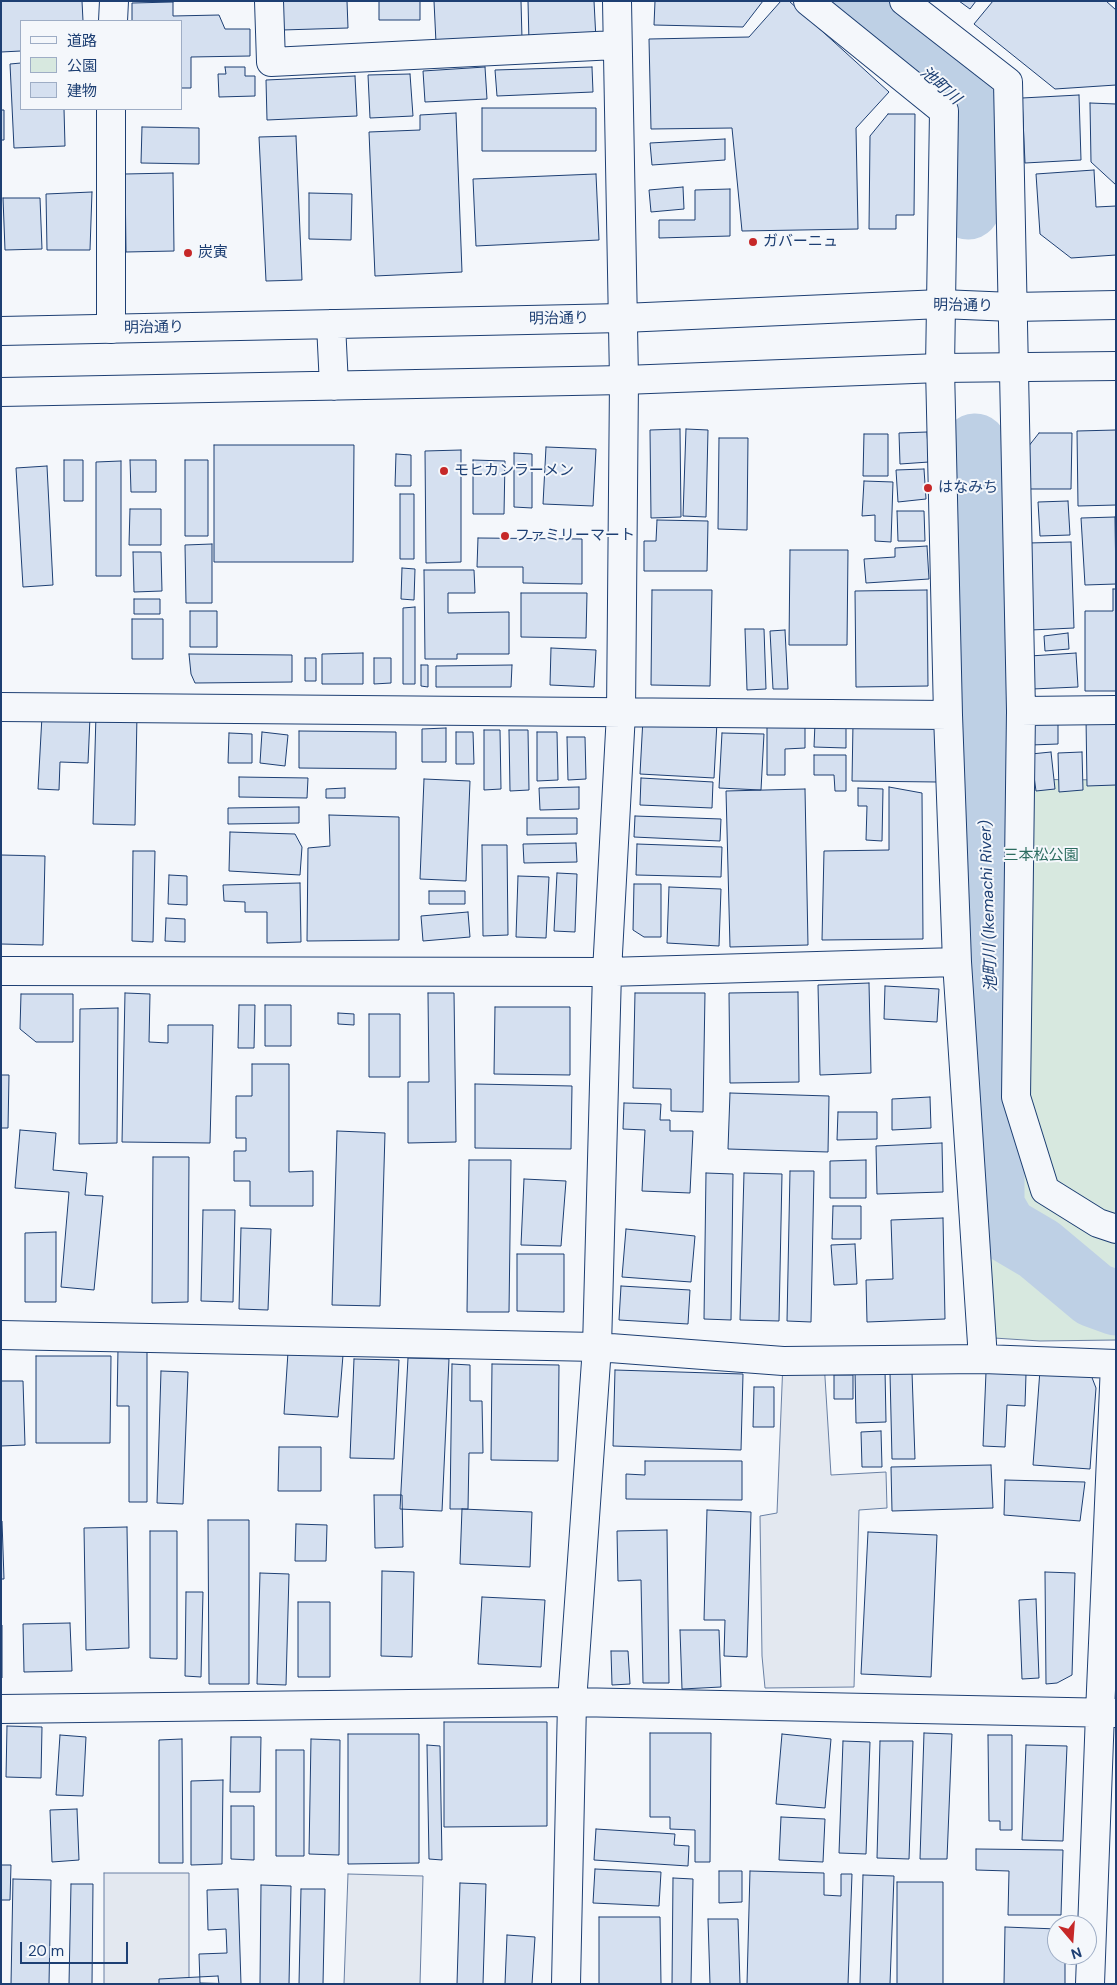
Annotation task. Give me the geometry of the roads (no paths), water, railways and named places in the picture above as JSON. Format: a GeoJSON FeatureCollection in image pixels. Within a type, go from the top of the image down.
{"type":"FeatureCollection","features":[{"type":"Feature","properties":{"kind":"main road"},"geometry":{"type":"LineString","coordinates":[[113,20],[114,1]]}},
{"type":"Feature","properties":{"kind":"main road"},"geometry":{"type":"LineString","coordinates":[[269,1],[271,62],[616,45]]}},
{"type":"Feature","properties":{"kind":"main road"},"geometry":{"type":"LineString","coordinates":[[566,1984],[572,1702],[597,1347],[607,972],[621,713],[624,380],[616,45],[617,1]]}},
{"type":"Feature","properties":{"kind":"main road"},"geometry":{"type":"LineString","coordinates":[[808,1],[944,111],[940,368],[948,715],[957,962],[982,1359]]}},
{"type":"Feature","properties":{"kind":"main road"},"geometry":{"type":"LineString","coordinates":[[904,1],[1008,82],[1021,711],[1016,1097],[1045,1190],[1098,1223],[1116,1229]]}},
{"type":"Feature","properties":{"kind":"main road"},"geometry":{"type":"LineString","coordinates":[[111,110],[111,329]]}},
{"type":"Feature","properties":{"kind":"main road","name":"明治通り"},"geometry":{"type":"LineString","coordinates":[[1,331],[622,318],[941,304],[1012,307],[1116,305]]}},
{"type":"Feature","properties":{"kind":"main road"},"geometry":{"type":"LineString","coordinates":[[331,324],[334,386]]}},
{"type":"Feature","properties":{"kind":"main road"},"geometry":{"type":"LineString","coordinates":[[1,392],[624,380],[940,368],[1116,366]]}},
{"type":"Feature","properties":{"kind":"main road"},"geometry":{"type":"LineString","coordinates":[[1,707],[948,715]]}},
{"type":"Feature","properties":{"kind":"main road"},"geometry":{"type":"LineString","coordinates":[[1021,711],[1116,710]]}},
{"type":"Feature","properties":{"kind":"main road"},"geometry":{"type":"LineString","coordinates":[[1,970],[607,972],[957,962]]}},
{"type":"Feature","properties":{"kind":"main road"},"geometry":{"type":"LineString","coordinates":[[1,1335],[597,1347],[783,1361],[982,1359],[1116,1364],[1108,1713],[1090,1984]]}},
{"type":"Feature","properties":{"kind":"main road"},"geometry":{"type":"LineString","coordinates":[[1,1708],[572,1702],[1108,1713]]}},
{"type":"Feature","properties":{"kind":"waterway","name":"池町川"},"geometry":{"type":"LineString","coordinates":[[840,1],[965,106],[968,207]]}},
{"type":"Feature","properties":{"kind":"waterway","name":"池町川 (Ikemachi River)"},"geometry":{"type":"LineString","coordinates":[[975,446],[992,1012],[992,1206],[1005,1229],[1039,1249],[1094,1295],[1116,1303]]}},
{"type":"Feature","properties":{"kind":"place","name":"ガバーニュ"},"geometry":{"type":"Point","coordinates":[753,242]}},
{"type":"Feature","properties":{"kind":"place","name":"炭寅"},"geometry":{"type":"Point","coordinates":[188,253]}},
{"type":"Feature","properties":{"kind":"place","name":"モヒカンラーメン"},"geometry":{"type":"Point","coordinates":[444,471]}},
{"type":"Feature","properties":{"kind":"place","name":"はなみち"},"geometry":{"type":"Point","coordinates":[928,488]}},
{"type":"Feature","properties":{"kind":"place","name":"ファミリーマート"},"geometry":{"type":"Point","coordinates":[505,536]}},
{"type":"Feature","properties":{"kind":"park label","name":"三本松公園"},"geometry":{"type":"Point","coordinates":[1041,856]}}]}
